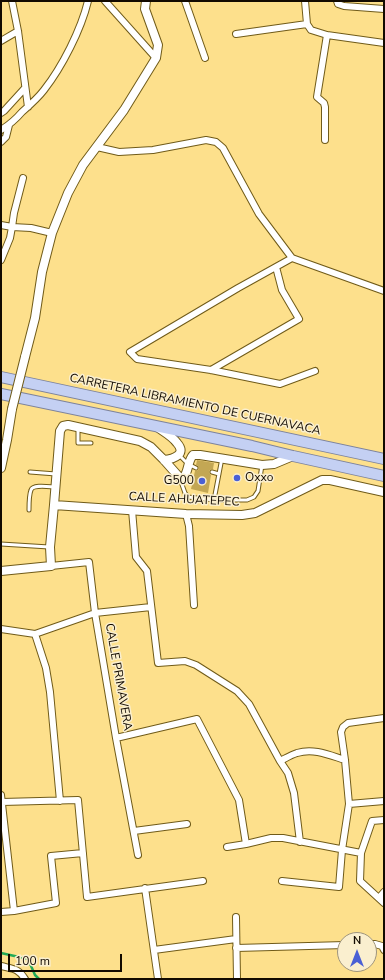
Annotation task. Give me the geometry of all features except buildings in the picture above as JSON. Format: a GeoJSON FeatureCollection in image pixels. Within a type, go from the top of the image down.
{"type":"FeatureCollection","features":[{"type":"Feature","properties":{"kind":"highway","name":"CARRETERA LIBRAMIENTO DE CUERNAVACA"},"geometry":{"type":"LineString","coordinates":[[1,377],[384,459]]}},
{"type":"Feature","properties":{"kind":"highway"},"geometry":{"type":"LineString","coordinates":[[1,394],[252,446],[384,476]]}},
{"type":"Feature","properties":{"kind":"street"},"geometry":{"type":"LineString","coordinates":[[12,1],[18,31],[28,107]]}},
{"type":"Feature","properties":{"kind":"street"},"geometry":{"type":"LineString","coordinates":[[1,130],[9,125],[28,107],[44,90],[55,75],[78,29],[88,1]]}},
{"type":"Feature","properties":{"kind":"street"},"geometry":{"type":"LineString","coordinates":[[105,1],[156,58]]}},
{"type":"Feature","properties":{"kind":"street"},"geometry":{"type":"LineString","coordinates":[[1,468],[4,439],[35,318],[42,272],[52,233],[72,186],[83,165],[124,110],[156,58],[158,45],[145,9],[146,1]]}},
{"type":"Feature","properties":{"kind":"street"},"geometry":{"type":"LineString","coordinates":[[185,1],[205,58]]}},
{"type":"Feature","properties":{"kind":"street"},"geometry":{"type":"LineString","coordinates":[[305,1],[307,24],[311,30],[328,35],[384,43]]}},
{"type":"Feature","properties":{"kind":"street"},"geometry":{"type":"LineString","coordinates":[[337,1],[338,4],[344,6],[384,9]]}},
{"type":"Feature","properties":{"kind":"street"},"geometry":{"type":"LineString","coordinates":[[236,34],[307,24]]}},
{"type":"Feature","properties":{"kind":"street"},"geometry":{"type":"LineString","coordinates":[[1,41],[18,31]]}},
{"type":"Feature","properties":{"kind":"street"},"geometry":{"type":"LineString","coordinates":[[325,140],[325,107],[324,103],[318,97],[328,35]]}},
{"type":"Feature","properties":{"kind":"street"},"geometry":{"type":"LineString","coordinates":[[1,113],[26,88]]}},
{"type":"Feature","properties":{"kind":"street"},"geometry":{"type":"LineString","coordinates":[[1,142],[6,137],[9,125]]}},
{"type":"Feature","properties":{"kind":"street"},"geometry":{"type":"LineString","coordinates":[[96,147],[119,152],[153,150],[206,140],[216,142],[223,148],[259,214],[292,258],[384,291]]}},
{"type":"Feature","properties":{"kind":"street"},"geometry":{"type":"LineString","coordinates":[[1,260],[10,238],[14,213],[23,178]]}},
{"type":"Feature","properties":{"kind":"street"},"geometry":{"type":"LineString","coordinates":[[1,225],[31,228],[52,233]]}},
{"type":"Feature","properties":{"kind":"street"},"geometry":{"type":"LineString","coordinates":[[292,258],[130,352],[137,359],[211,370],[280,384],[315,371]]}},
{"type":"Feature","properties":{"kind":"street"},"geometry":{"type":"LineString","coordinates":[[211,370],[299,319],[282,290],[276,267]]}},
{"type":"Feature","properties":{"kind":"street"},"geometry":{"type":"LineString","coordinates":[[1,571],[50,566],[50,547],[56,474],[60,431],[63,426],[68,425],[140,441],[151,447],[180,478],[183,478],[186,475],[192,466],[190,458],[193,455],[262,465],[274,464],[293,456]]}},
{"type":"Feature","properties":{"kind":"street"},"geometry":{"type":"LineString","coordinates":[[157,426],[180,446],[179,455],[164,460]]}},
{"type":"Feature","properties":{"kind":"street","name":"CALLE AHUATEPEC"},"geometry":{"type":"LineString","coordinates":[[54,505],[186,514],[242,515],[255,513],[322,480],[330,480],[384,492]]}},
{"type":"Feature","properties":{"kind":"street"},"geometry":{"type":"LineString","coordinates":[[132,510],[136,557],[147,571],[158,663],[185,661],[196,665],[237,691],[249,704],[288,773],[294,793],[300,842]]}},
{"type":"Feature","properties":{"kind":"street"},"geometry":{"type":"LineString","coordinates":[[186,514],[189,526],[194,605]]}},
{"type":"Feature","properties":{"kind":"street","name":"CALLE PRIMAVERA"},"geometry":{"type":"LineString","coordinates":[[50,566],[89,562],[95,613],[116,738],[197,719],[239,800],[246,844]]}},
{"type":"Feature","properties":{"kind":"street"},"geometry":{"type":"LineString","coordinates":[[1,629],[35,634],[95,613],[151,607]]}},
{"type":"Feature","properties":{"kind":"street"},"geometry":{"type":"LineString","coordinates":[[35,634],[46,668],[50,692],[60,801]]}},
{"type":"Feature","properties":{"kind":"street"},"geometry":{"type":"LineString","coordinates":[[282,881],[339,887],[342,850],[349,804],[341,732],[343,727],[348,723],[384,718]]}},
{"type":"Feature","properties":{"kind":"street"},"geometry":{"type":"LineString","coordinates":[[116,738],[138,855]]}},
{"type":"Feature","properties":{"kind":"street"},"geometry":{"type":"LineString","coordinates":[[280,761],[296,753],[310,750],[322,752],[345,760]]}},
{"type":"Feature","properties":{"kind":"street"},"geometry":{"type":"LineString","coordinates":[[1,795],[14,911]]}},
{"type":"Feature","properties":{"kind":"street"},"geometry":{"type":"LineString","coordinates":[[2,802],[78,800],[87,897],[203,881]]}},
{"type":"Feature","properties":{"kind":"street"},"geometry":{"type":"LineString","coordinates":[[349,804],[384,801]]}},
{"type":"Feature","properties":{"kind":"street"},"geometry":{"type":"LineString","coordinates":[[384,820],[372,821],[361,853],[360,881],[384,903]]}},
{"type":"Feature","properties":{"kind":"street"},"geometry":{"type":"LineString","coordinates":[[134,831],[187,824]]}},
{"type":"Feature","properties":{"kind":"street"},"geometry":{"type":"LineString","coordinates":[[227,847],[271,838],[283,838],[361,853]]}},
{"type":"Feature","properties":{"kind":"street"},"geometry":{"type":"LineString","coordinates":[[1,912],[56,903],[52,856],[83,853]]}},
{"type":"Feature","properties":{"kind":"street"},"geometry":{"type":"LineString","coordinates":[[145,888],[158,979]]}},
{"type":"Feature","properties":{"kind":"street"},"geometry":{"type":"LineString","coordinates":[[379,898],[384,892]]}},
{"type":"Feature","properties":{"kind":"street"},"geometry":{"type":"LineString","coordinates":[[236,917],[237,979]]}},
{"type":"Feature","properties":{"kind":"street"},"geometry":{"type":"LineString","coordinates":[[154,950],[236,939]]}},
{"type":"Feature","properties":{"kind":"street"},"geometry":{"type":"LineString","coordinates":[[236,948],[337,945]]}},
{"type":"Feature","properties":{"kind":"street"},"geometry":{"type":"LineString","coordinates":[[1,966],[15,969],[21,973],[25,979]]}},
{"type":"Feature","properties":{"kind":"lane"},"geometry":{"type":"LineString","coordinates":[[78,427],[78,443],[91,443]]}},
{"type":"Feature","properties":{"kind":"lane"},"geometry":{"type":"LineString","coordinates":[[179,455],[192,466]]}},
{"type":"Feature","properties":{"kind":"lane"},"geometry":{"type":"LineString","coordinates":[[214,500],[222,458]]}},
{"type":"Feature","properties":{"kind":"lane"},"geometry":{"type":"LineString","coordinates":[[180,478],[185,493],[188,497],[214,500],[247,500],[254,497],[258,491],[262,465]]}},
{"type":"Feature","properties":{"kind":"lane"},"geometry":{"type":"LineString","coordinates":[[30,472],[56,474]]}},
{"type":"Feature","properties":{"kind":"lane"},"geometry":{"type":"LineString","coordinates":[[212,472],[219,474]]}},
{"type":"Feature","properties":{"kind":"lane"},"geometry":{"type":"LineString","coordinates":[[29,510],[30,490],[33,487],[56,487]]}},
{"type":"Feature","properties":{"kind":"lane"},"geometry":{"type":"LineString","coordinates":[[1,544],[50,547]]}},
{"type":"Feature","properties":{"kind":"waterway"},"geometry":{"type":"LineString","coordinates":[[1,953],[28,959],[35,975],[39,979]]}},
{"type":"Feature","properties":{"kind":"place","name":"Oxxo"},"geometry":{"type":"Point","coordinates":[237,478]}},
{"type":"Feature","properties":{"kind":"place","name":"G500"},"geometry":{"type":"Point","coordinates":[202,481]}}]}
